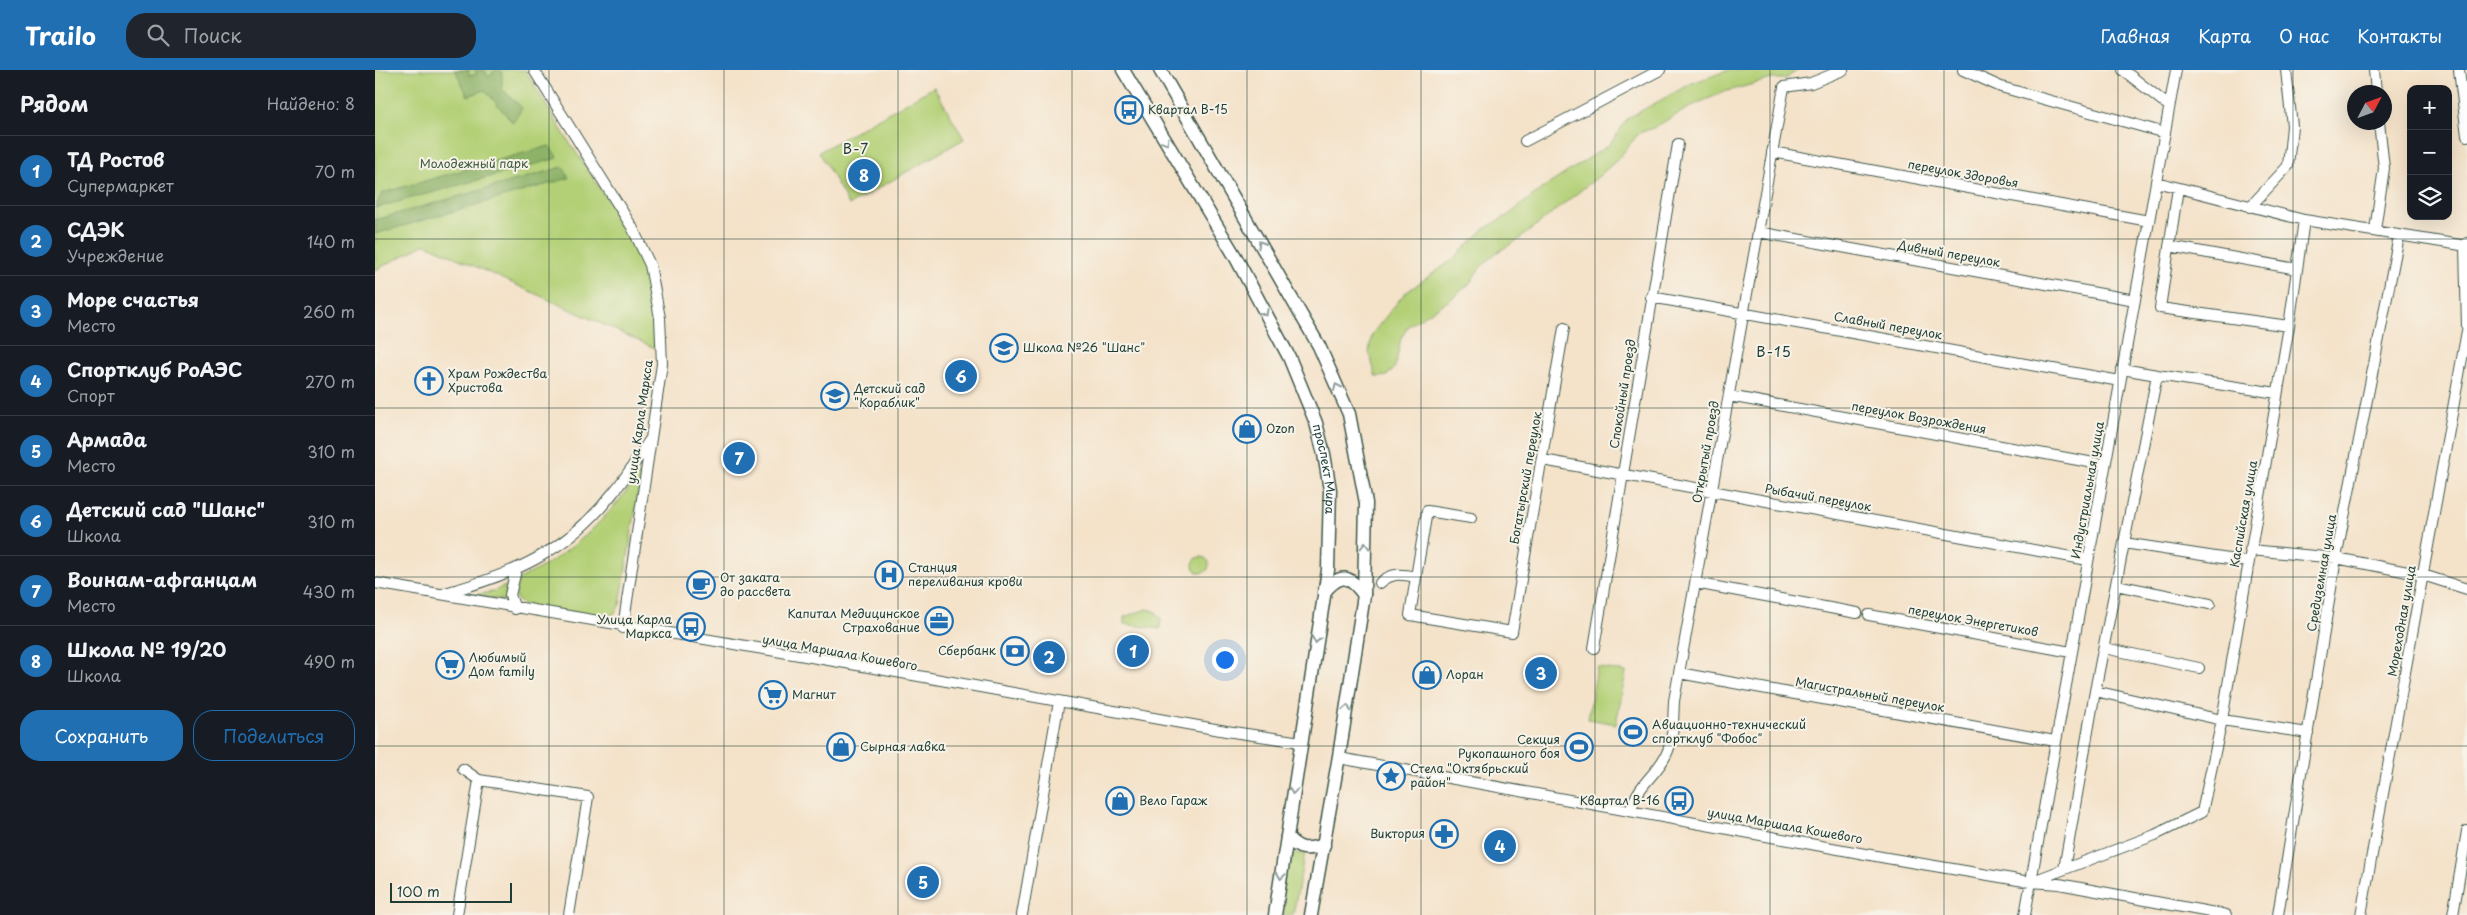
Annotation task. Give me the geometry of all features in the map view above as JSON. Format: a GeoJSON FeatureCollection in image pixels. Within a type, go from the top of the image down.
{"type":"FeatureCollection","features":[{"type":"Feature","properties":{"kind":"main road","name":"проспект Мира"},"geometry":{"type":"LineString","coordinates":[[1123,70],[1235,256],[1289,357],[1316,423],[1330,490],[1328,570],[1275,915]]}},
{"type":"Feature","properties":{"kind":"main road"},"geometry":{"type":"LineString","coordinates":[[1160,70],[1319,346],[1349,414],[1366,503],[1364,594],[1339,757],[1311,915]]}},
{"type":"Feature","properties":{"kind":"main road"},"geometry":{"type":"LineString","coordinates":[[1324,592],[1334,580],[1346,578],[1355,582],[1364,594]]}},
{"type":"Feature","properties":{"kind":"main road"},"geometry":{"type":"LineString","coordinates":[[1287,837],[1294,845],[1307,850],[1324,845]]}},
{"type":"Feature","properties":{"kind":"street","name":"улица Карла Маркса"},"geometry":{"type":"LineString","coordinates":[[534,70],[632,227],[650,265],[660,318],[662,364],[624,627]]}},
{"type":"Feature","properties":{"kind":"street"},"geometry":{"type":"LineString","coordinates":[[375,583],[438,595],[487,581],[516,570],[553,549],[578,531],[612,495],[652,437],[665,363],[663,317],[653,265],[634,224],[539,70]]}},
{"type":"Feature","properties":{"kind":"street"},"geometry":{"type":"LineString","coordinates":[[1525,141],[1660,70]]}},
{"type":"Feature","properties":{"kind":"street","name":"Открытый проезд"},"geometry":{"type":"LineString","coordinates":[[1631,809],[1641,784],[1667,755],[1670,743],[1679,673],[1784,87],[1811,83],[1843,70]]}},
{"type":"Feature","properties":{"kind":"street"},"geometry":{"type":"LineString","coordinates":[[1963,70],[2001,87],[2165,133]]}},
{"type":"Feature","properties":{"kind":"street"},"geometry":{"type":"LineString","coordinates":[[2123,70],[2169,106]]}},
{"type":"Feature","properties":{"kind":"street","name":"Индустриальная улица"},"geometry":{"type":"LineString","coordinates":[[2025,915],[2176,70]]}},
{"type":"Feature","properties":{"kind":"street"},"geometry":{"type":"LineString","coordinates":[[2250,207],[2287,166],[2292,126],[2287,70]]}},
{"type":"Feature","properties":{"kind":"street"},"geometry":{"type":"LineString","coordinates":[[2374,70],[2375,85]]}},
{"type":"Feature","properties":{"kind":"street"},"geometry":{"type":"LineString","coordinates":[[2459,70],[2467,136]]}},
{"type":"Feature","properties":{"kind":"street"},"geometry":{"type":"LineString","coordinates":[[2375,230],[2384,168],[2380,130]]}},
{"type":"Feature","properties":{"kind":"street","name":"Спокойный проезд"},"geometry":{"type":"LineString","coordinates":[[1594,648],[1678,144]]}},
{"type":"Feature","properties":{"kind":"street","name":"переулок Здоровья"},"geometry":{"type":"LineString","coordinates":[[1772,152],[2149,221]]}},
{"type":"Feature","properties":{"kind":"street"},"geometry":{"type":"LineString","coordinates":[[2155,182],[2304,220],[2466,245],[2467,327]]}},
{"type":"Feature","properties":{"kind":"street"},"geometry":{"type":"LineString","coordinates":[[2178,188],[2160,308],[2289,326]]}},
{"type":"Feature","properties":{"kind":"street","name":"Каспийская улица"},"geometry":{"type":"LineString","coordinates":[[2064,869],[2155,835],[2202,812],[2222,720],[2289,326],[2304,220]]}},
{"type":"Feature","properties":{"kind":"street","name":"Дивный переулок"},"geometry":{"type":"LineString","coordinates":[[1758,232],[2135,300]]}},
{"type":"Feature","properties":{"kind":"street","name":"Средиземная улица"},"geometry":{"type":"LineString","coordinates":[[2278,915],[2337,558],[2399,236]]}},
{"type":"Feature","properties":{"kind":"street"},"geometry":{"type":"LineString","coordinates":[[2169,246],[2297,269]]}},
{"type":"Feature","properties":{"kind":"street","name":"Славный переулок"},"geometry":{"type":"LineString","coordinates":[[1651,297],[1744,312],[2120,381]]}},
{"type":"Feature","properties":{"kind":"street","name":"Богатырский переулок"},"geometry":{"type":"LineString","coordinates":[[1416,577],[1410,615],[1512,632],[1543,460],[1564,328]]}},
{"type":"Feature","properties":{"kind":"street","name":"Мореходная улица"},"geometry":{"type":"LineString","coordinates":[[2361,915],[2467,331]]}},
{"type":"Feature","properties":{"kind":"street"},"geometry":{"type":"LineString","coordinates":[[2122,369],[2277,392]]}},
{"type":"Feature","properties":{"kind":"street"},"geometry":{"type":"LineString","coordinates":[[2031,880],[2064,869],[2095,691],[2157,375]]}},
{"type":"Feature","properties":{"kind":"street","name":"переулок Возрождения"},"geometry":{"type":"LineString","coordinates":[[1729,396],[2105,465]]}},
{"type":"Feature","properties":{"kind":"street","name":"Рыбачий переулок"},"geometry":{"type":"LineString","coordinates":[[1543,460],[2088,560]]}},
{"type":"Feature","properties":{"kind":"street"},"geometry":{"type":"LineString","coordinates":[[1380,583],[1387,577],[1398,574],[1416,577],[1427,511],[1471,518]]}},
{"type":"Feature","properties":{"kind":"street"},"geometry":{"type":"LineString","coordinates":[[2124,543],[2248,562]]}},
{"type":"Feature","properties":{"kind":"street"},"geometry":{"type":"LineString","coordinates":[[2250,550],[2337,558],[2423,575],[2467,589]]}},
{"type":"Feature","properties":{"kind":"street"},"geometry":{"type":"LineString","coordinates":[[514,608],[510,596],[516,570]]}},
{"type":"Feature","properties":{"kind":"street"},"geometry":{"type":"LineString","coordinates":[[1695,583],[1857,612]]}},
{"type":"Feature","properties":{"kind":"street"},"geometry":{"type":"LineString","coordinates":[[2116,585],[2210,604]]}},
{"type":"Feature","properties":{"kind":"street","name":"улица Маршала Кошевого"},"geometry":{"type":"LineString","coordinates":[[375,587],[438,595],[846,666],[1058,707],[1300,744]]}},
{"type":"Feature","properties":{"kind":"street","name":"переулок Энергетиков"},"geometry":{"type":"LineString","coordinates":[[1869,615],[2071,652]]}},
{"type":"Feature","properties":{"kind":"street"},"geometry":{"type":"LineString","coordinates":[[624,627],[1300,744]]}},
{"type":"Feature","properties":{"kind":"street"},"geometry":{"type":"LineString","coordinates":[[2104,648],[2199,668]]}},
{"type":"Feature","properties":{"kind":"street","name":"Магистральный переулок"},"geometry":{"type":"LineString","coordinates":[[1679,673],[2055,741]]}},
{"type":"Feature","properties":{"kind":"street"},"geometry":{"type":"LineString","coordinates":[[2095,691],[2222,720],[2308,733]]}},
{"type":"Feature","properties":{"kind":"street"},"geometry":{"type":"LineString","coordinates":[[1022,915],[1058,707]]}},
{"type":"Feature","properties":{"kind":"street","name":"улица Маршала Кошевого"},"geometry":{"type":"LineString","coordinates":[[1339,757],[2226,915]]}},
{"type":"Feature","properties":{"kind":"street"},"geometry":{"type":"LineString","coordinates":[[463,769],[479,780],[588,797],[569,915]]}},
{"type":"Feature","properties":{"kind":"street"},"geometry":{"type":"LineString","coordinates":[[457,915],[479,780]]}},
{"type":"Feature","properties":{"kind":"street"},"geometry":{"type":"LineString","coordinates":[[2453,915],[2467,830]]}},
{"type":"Feature","properties":{"kind":"green space","name":"Молодежный парк"},"geometry":{"type":"Polygon","coordinates":[[[375,70],[525,70],[625,226],[643,260],[654,295],[657,349],[426,244],[375,270],[375,70]]]}},
{"type":"Feature","properties":{"kind":"green space"},"geometry":{"type":"Polygon","coordinates":[[[455,70],[469,70],[468,75],[476,75],[476,70],[484,70],[489,77],[495,70],[499,70],[502,73],[502,89],[522,108],[513,123],[485,90],[468,96],[455,70]]]}},
{"type":"Feature","properties":{"kind":"green space"},"geometry":{"type":"Polygon","coordinates":[[[1729,70],[1798,70],[1785,79],[1772,79],[1724,92],[1696,104],[1653,128],[1639,133],[1618,159],[1599,176],[1518,240],[1496,253],[1479,269],[1470,283],[1450,300],[1409,325],[1401,338],[1395,367],[1387,376],[1376,377],[1369,352],[1372,334],[1404,294],[1452,260],[1484,229],[1510,214],[1540,190],[1610,144],[1628,118],[1692,83],[1729,70]]]}},
{"type":"Feature","properties":{"kind":"green space"},"geometry":{"type":"Polygon","coordinates":[[[934,87],[964,139],[849,205],[819,152],[934,87]]]}},
{"type":"Feature","properties":{"kind":"green space"},"geometry":{"type":"Polygon","coordinates":[[[549,146],[558,158],[375,208],[382,193],[549,146]]]}},
{"type":"Feature","properties":{"kind":"green space"},"geometry":{"type":"Polygon","coordinates":[[[563,167],[569,178],[375,234],[375,220],[563,167]]]}},
{"type":"Feature","properties":{"kind":"green space"},"geometry":{"type":"Polygon","coordinates":[[[642,470],[620,605],[614,614],[606,618],[524,605],[516,599],[519,579],[556,558],[588,533],[616,504],[642,470]]]}},
{"type":"Feature","properties":{"kind":"green space"},"geometry":{"type":"Polygon","coordinates":[[[1201,557],[1207,559],[1209,565],[1207,571],[1201,573],[1195,571],[1193,565],[1195,559],[1201,557]]]}},
{"type":"Feature","properties":{"kind":"green space"},"geometry":{"type":"Polygon","coordinates":[[[507,585],[505,594],[507,601],[473,595],[492,592],[507,585]]]}},
{"type":"Feature","properties":{"kind":"green space"},"geometry":{"type":"Polygon","coordinates":[[[1147,609],[1155,611],[1161,619],[1160,629],[1124,624],[1124,617],[1147,609]]]}},
{"type":"Feature","properties":{"kind":"green space"},"geometry":{"type":"Polygon","coordinates":[[[1597,667],[1626,672],[1616,724],[1588,719],[1597,667]]]}},
{"type":"Feature","properties":{"kind":"green space"},"geometry":{"type":"Polygon","coordinates":[[[1289,848],[1297,854],[1305,852],[1293,915],[1277,915],[1289,848]]]}},
{"type":"Feature","properties":{"kind":"place","name":"Квартал В-15"},"geometry":{"type":"Point","coordinates":[1129,110]}},
{"type":"Feature","properties":{"kind":"place","name":"Школа № 19/20"},"geometry":{"type":"Point","coordinates":[864,175]}},
{"type":"Feature","properties":{"kind":"place","name":"Школа №26 \"Шанс\""},"geometry":{"type":"Point","coordinates":[1004,348]}},
{"type":"Feature","properties":{"kind":"place","name":"Детский сад \"Шанс\""},"geometry":{"type":"Point","coordinates":[961,376]}},
{"type":"Feature","properties":{"kind":"place","name":"Храм Рождества Христова"},"geometry":{"type":"Point","coordinates":[429,381]}},
{"type":"Feature","properties":{"kind":"place","name":"Детский сад \"Кораблик\""},"geometry":{"type":"Point","coordinates":[835,396]}},
{"type":"Feature","properties":{"kind":"place","name":"Ozon"},"geometry":{"type":"Point","coordinates":[1247,429]}},
{"type":"Feature","properties":{"kind":"place","name":"Воинам-афганцам"},"geometry":{"type":"Point","coordinates":[739,458]}},
{"type":"Feature","properties":{"kind":"place","name":"Станция переливания крови"},"geometry":{"type":"Point","coordinates":[889,575]}},
{"type":"Feature","properties":{"kind":"place","name":"От заката до рассвета"},"geometry":{"type":"Point","coordinates":[701,585]}},
{"type":"Feature","properties":{"kind":"place","name":"Капитал Медицинское Страхование"},"geometry":{"type":"Point","coordinates":[939,621]}},
{"type":"Feature","properties":{"kind":"place","name":"Улица Карла Маркса"},"geometry":{"type":"Point","coordinates":[691,627]}},
{"type":"Feature","properties":{"kind":"place","name":"Сбербанк"},"geometry":{"type":"Point","coordinates":[1015,651]}},
{"type":"Feature","properties":{"kind":"place","name":"ТД Ростов"},"geometry":{"type":"Point","coordinates":[1133,651]}},
{"type":"Feature","properties":{"kind":"place","name":"СДЭК"},"geometry":{"type":"Point","coordinates":[1049,657]}},
{"type":"Feature","properties":{"kind":"place","name":"Любимый Дом family"},"geometry":{"type":"Point","coordinates":[450,665]}},
{"type":"Feature","properties":{"kind":"place","name":"Море счастья"},"geometry":{"type":"Point","coordinates":[1541,673]}},
{"type":"Feature","properties":{"kind":"place","name":"Лоран"},"geometry":{"type":"Point","coordinates":[1427,675]}},
{"type":"Feature","properties":{"kind":"place","name":"Магнит"},"geometry":{"type":"Point","coordinates":[773,695]}},
{"type":"Feature","properties":{"kind":"place","name":"Авиационно-технический спортклуб \"Фобос\""},"geometry":{"type":"Point","coordinates":[1633,732]}},
{"type":"Feature","properties":{"kind":"place","name":"Сырная лавка"},"geometry":{"type":"Point","coordinates":[841,747]}},
{"type":"Feature","properties":{"kind":"place","name":"Секция Рукопашного боя"},"geometry":{"type":"Point","coordinates":[1579,747]}},
{"type":"Feature","properties":{"kind":"place","name":"Стела \"Октябрьский район\""},"geometry":{"type":"Point","coordinates":[1391,776]}},
{"type":"Feature","properties":{"kind":"place","name":"Вело Гараж"},"geometry":{"type":"Point","coordinates":[1120,801]}},
{"type":"Feature","properties":{"kind":"place","name":"Квартал В-16"},"geometry":{"type":"Point","coordinates":[1679,801]}},
{"type":"Feature","properties":{"kind":"place","name":"Виктория"},"geometry":{"type":"Point","coordinates":[1444,834]}},
{"type":"Feature","properties":{"kind":"place","name":"Спортклуб РоАЭС"},"geometry":{"type":"Point","coordinates":[1500,846]}},
{"type":"Feature","properties":{"kind":"place","name":"Армада"},"geometry":{"type":"Point","coordinates":[923,882]}},
{"type":"Feature","properties":{"kind":"district","name":"В-7"},"geometry":{"type":"Point","coordinates":[856,149]}},
{"type":"Feature","properties":{"kind":"district","name":"В-15"},"geometry":{"type":"Point","coordinates":[1774,352]}}]}
